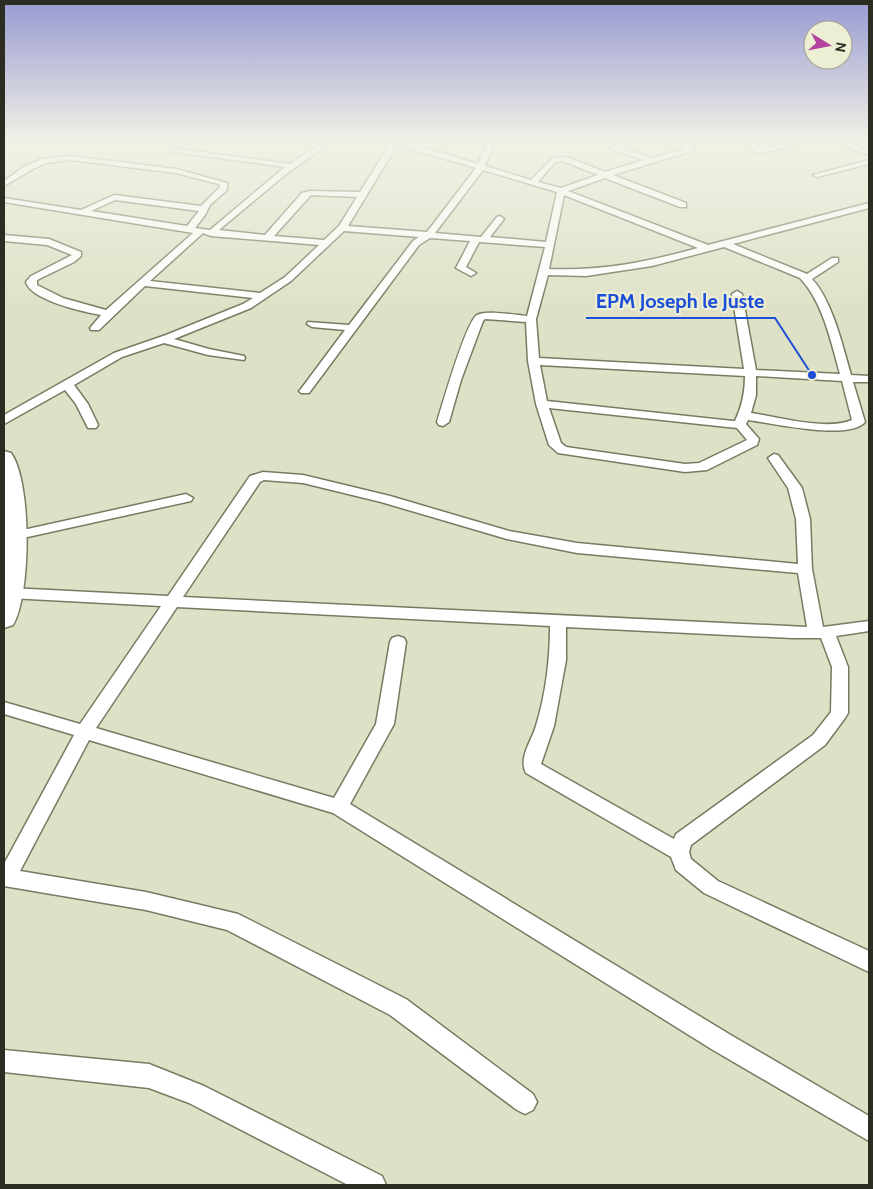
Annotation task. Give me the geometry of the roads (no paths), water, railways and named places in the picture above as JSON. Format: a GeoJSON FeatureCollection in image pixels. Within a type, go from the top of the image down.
{"type":"FeatureCollection","features":[{"type":"Feature","properties":{"kind":"main road"},"geometry":{"type":"LineString","coordinates":[[4,456],[12,492],[14,536],[10,594],[4,618]]}},
{"type":"Feature","properties":{"kind":"street"},"geometry":{"type":"LineString","coordinates":[[188,229],[214,196]]}},
{"type":"Feature","properties":{"kind":"street"},"geometry":{"type":"LineString","coordinates":[[212,232],[255,196]]}},
{"type":"Feature","properties":{"kind":"street"},"geometry":{"type":"LineString","coordinates":[[268,237],[304,196]]}},
{"type":"Feature","properties":{"kind":"street"},"geometry":{"type":"LineString","coordinates":[[4,420],[118,354],[163,339],[247,306],[294,275],[342,228],[361,196]]}},
{"type":"Feature","properties":{"kind":"street"},"geometry":{"type":"LineString","coordinates":[[305,391],[416,243],[430,234],[459,196]]}},
{"type":"Feature","properties":{"kind":"street"},"geometry":{"type":"LineString","coordinates":[[560,196],[544,272],[531,318],[534,361],[539,394],[555,445],[562,450],[677,468],[702,467],[753,442],[743,420],[752,372],[737,294]]}},
{"type":"Feature","properties":{"kind":"street"},"geometry":{"type":"LineString","coordinates":[[574,196],[630,220],[707,248]]}},
{"type":"Feature","properties":{"kind":"street"},"geometry":{"type":"LineString","coordinates":[[661,196],[683,205]]}},
{"type":"Feature","properties":{"kind":"street"},"geometry":{"type":"LineString","coordinates":[[84,211],[114,197],[204,209]]}},
{"type":"Feature","properties":{"kind":"street"},"geometry":{"type":"LineString","coordinates":[[4,200],[84,211],[200,231],[326,243]]}},
{"type":"Feature","properties":{"kind":"street"},"geometry":{"type":"LineString","coordinates":[[544,272],[586,274],[652,263],[869,205]]}},
{"type":"Feature","properties":{"kind":"street"},"geometry":{"type":"LineString","coordinates":[[838,212],[862,216]]}},
{"type":"Feature","properties":{"kind":"street"},"geometry":{"type":"LineString","coordinates":[[472,273],[461,268],[480,238],[500,219]]}},
{"type":"Feature","properties":{"kind":"street"},"geometry":{"type":"LineString","coordinates":[[342,228],[550,245]]}},
{"type":"Feature","properties":{"kind":"street"},"geometry":{"type":"LineString","coordinates":[[95,328],[200,231]]}},
{"type":"Feature","properties":{"kind":"street"},"geometry":{"type":"LineString","coordinates":[[4,238],[49,242],[78,254],[71,260],[34,278],[31,282],[32,286],[56,299],[108,314]]}},
{"type":"Feature","properties":{"kind":"street"},"geometry":{"type":"LineString","coordinates":[[542,404],[733,425],[743,420],[834,428],[856,424],[858,422],[826,313],[807,278],[723,243]]}},
{"type":"Feature","properties":{"kind":"street"},"geometry":{"type":"LineString","coordinates":[[807,278],[835,260]]}},
{"type":"Feature","properties":{"kind":"street"},"geometry":{"type":"LineString","coordinates":[[143,284],[262,296]]}},
{"type":"Feature","properties":{"kind":"street"},"geometry":{"type":"LineString","coordinates":[[443,422],[455,380],[478,319],[483,316],[531,318]]}},
{"type":"Feature","properties":{"kind":"street"},"geometry":{"type":"LineString","coordinates":[[312,324],[352,328]]}},
{"type":"Feature","properties":{"kind":"street"},"geometry":{"type":"LineString","coordinates":[[163,339],[208,352],[240,358]]}},
{"type":"Feature","properties":{"kind":"street"},"geometry":{"type":"LineString","coordinates":[[534,361],[869,379]]}},
{"type":"Feature","properties":{"kind":"street"},"geometry":{"type":"LineString","coordinates":[[67,384],[82,404],[92,425]]}},
{"type":"Feature","properties":{"kind":"street"},"geometry":{"type":"LineString","coordinates":[[679,852],[683,840],[819,740],[838,712],[842,678],[840,667],[822,632],[805,569],[803,519],[798,496],[774,458]]}},
{"type":"Feature","properties":{"kind":"street"},"geometry":{"type":"LineString","coordinates":[[525,1102],[398,1007],[231,922],[146,901],[6,877],[84,732],[254,479],[263,476],[303,479],[384,499],[507,535],[577,548],[805,569]]}},
{"type":"Feature","properties":{"kind":"street"},"geometry":{"type":"LineString","coordinates":[[14,536],[186,498]]}},
{"type":"Feature","properties":{"kind":"street"},"geometry":{"type":"LineString","coordinates":[[10,594],[822,632],[869,626]]}},
{"type":"Feature","properties":{"kind":"street"},"geometry":{"type":"LineString","coordinates":[[558,621],[558,660],[543,733],[532,760],[532,768],[679,852],[684,864],[711,887],[869,962]]}},
{"type":"Feature","properties":{"kind":"street"},"geometry":{"type":"LineString","coordinates":[[340,807],[385,724],[398,642]]}},
{"type":"Feature","properties":{"kind":"street"},"geometry":{"type":"LineString","coordinates":[[4,708],[340,807],[713,1036],[869,1128]]}},
{"type":"Feature","properties":{"kind":"street"},"geometry":{"type":"LineString","coordinates":[[4,1061],[149,1076],[196,1094],[373,1185]]}},
{"type":"Feature","properties":{"kind":"place","name":"EPM Joseph le Juste"},"geometry":{"type":"Point","coordinates":[812,375]}}]}
